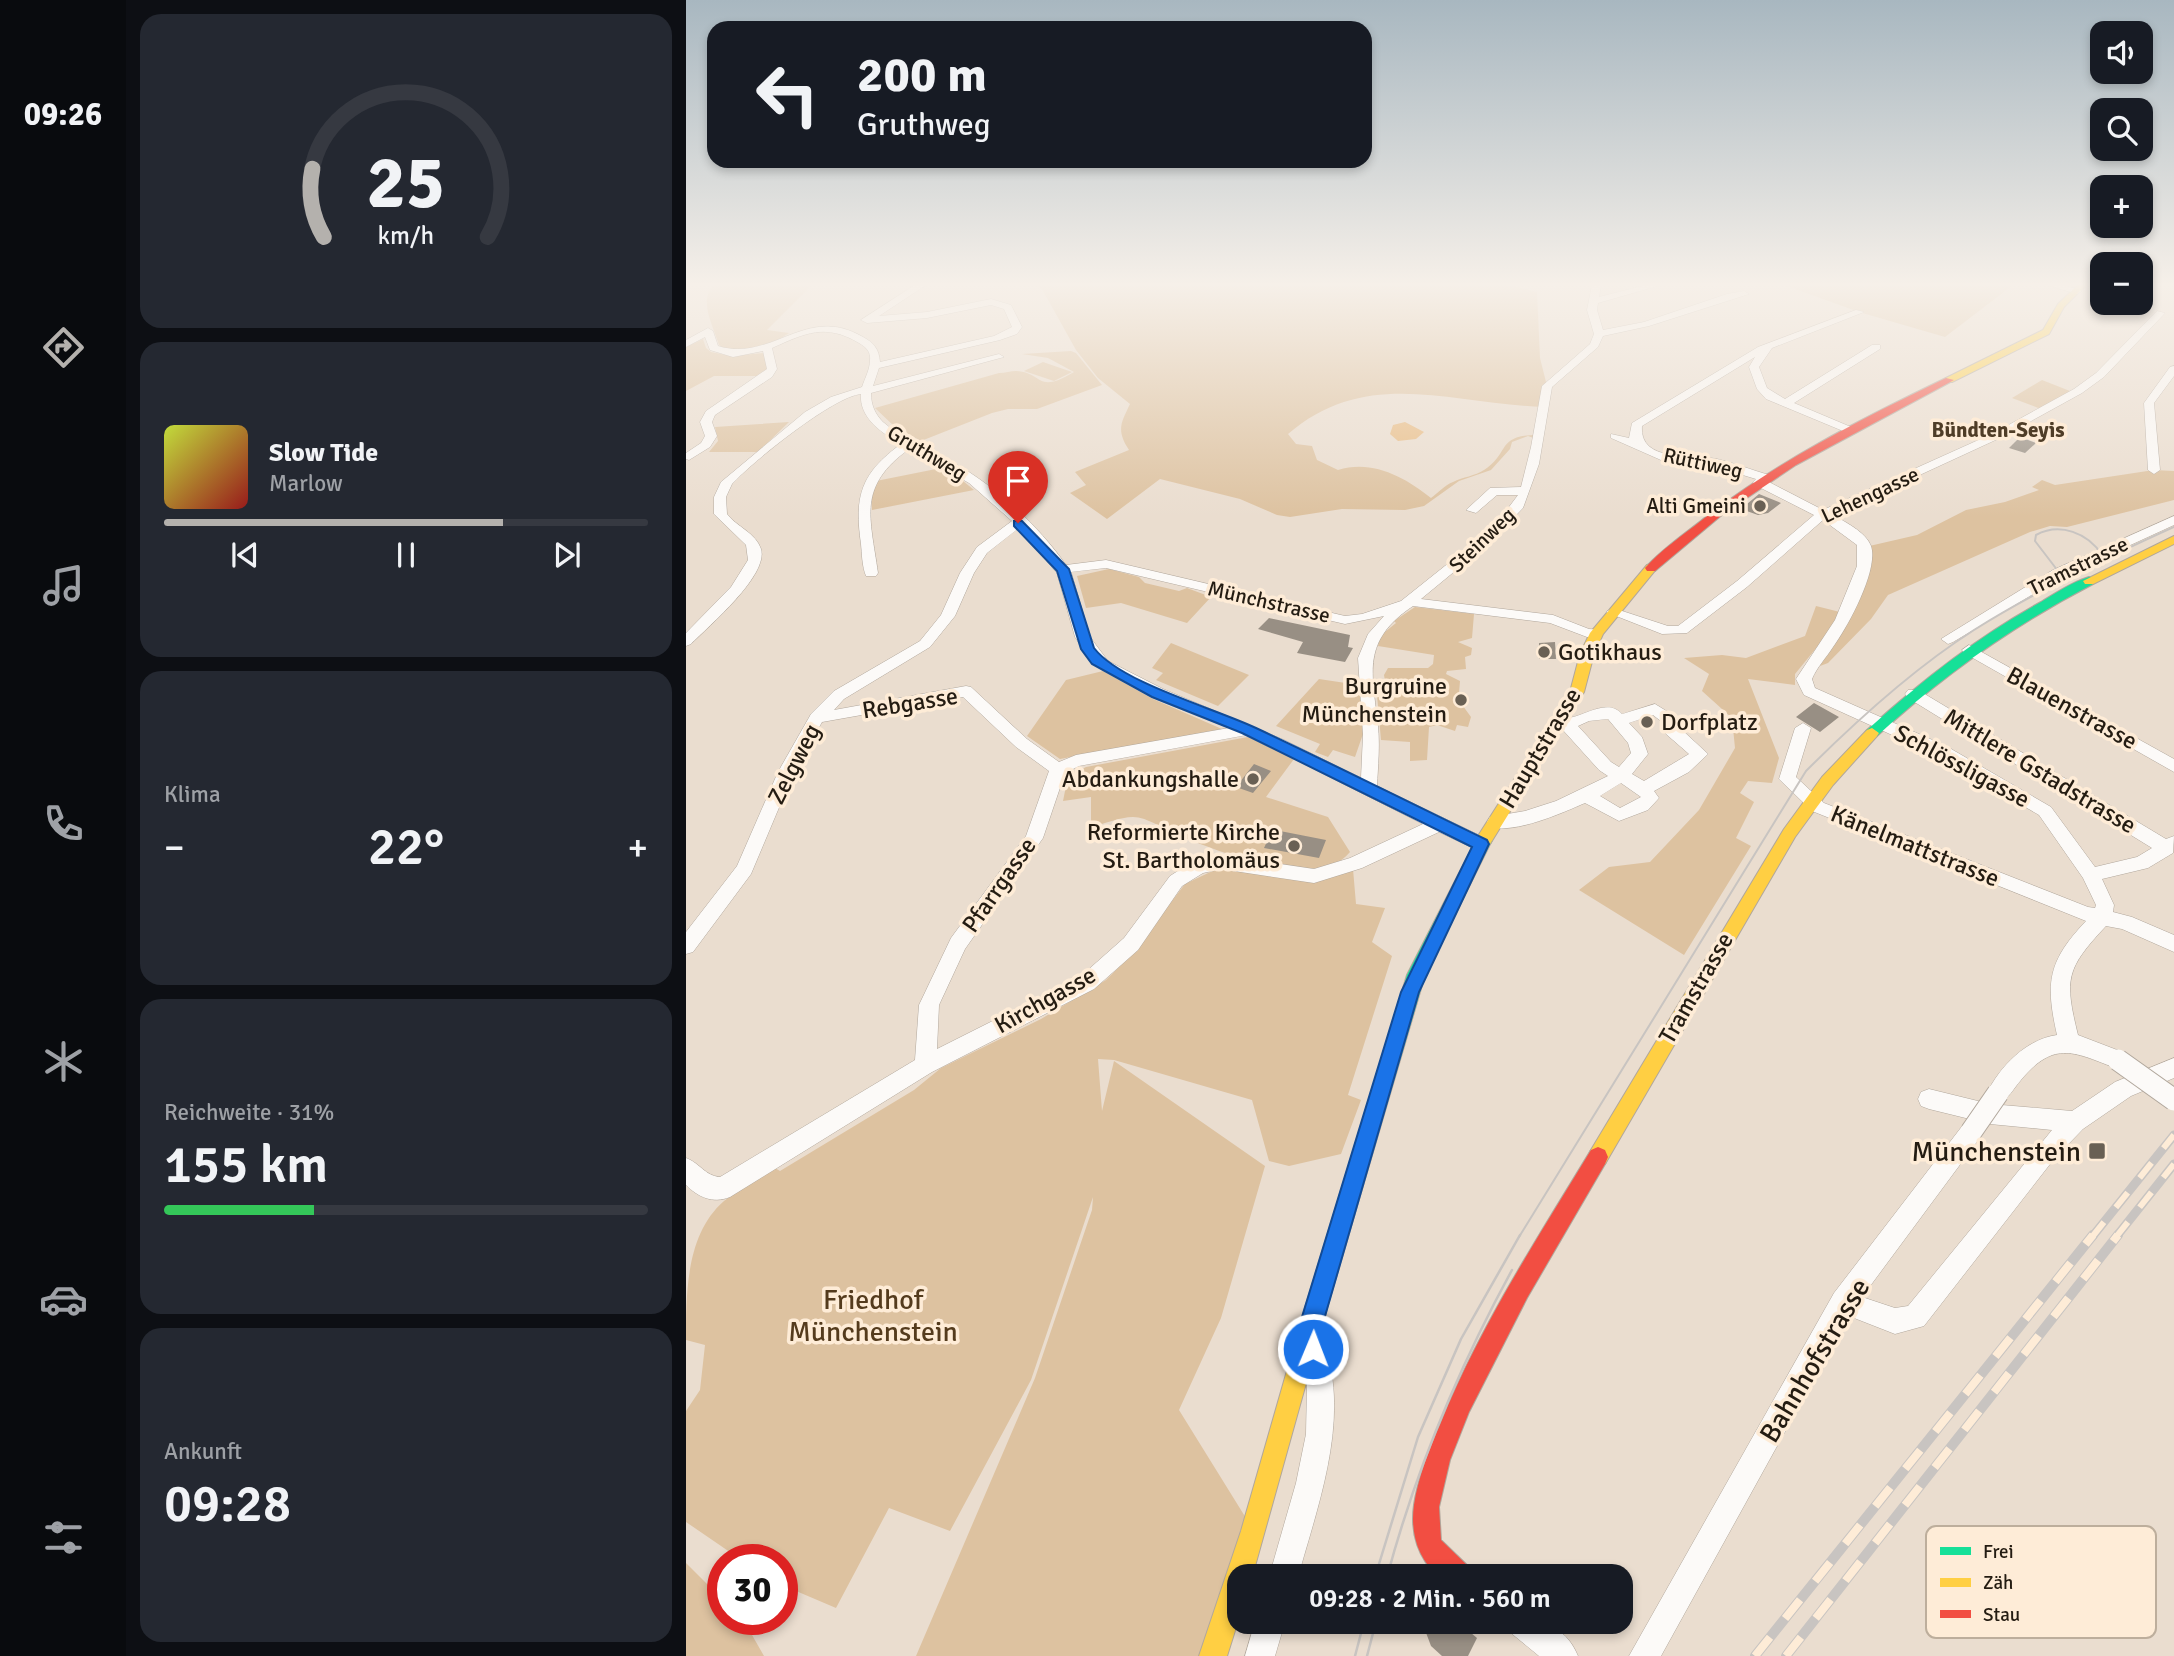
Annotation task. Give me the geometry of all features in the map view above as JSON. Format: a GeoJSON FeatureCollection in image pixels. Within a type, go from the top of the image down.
{"type":"FeatureCollection","features":[{"type":"Feature","properties":{"kind":"main road","name":"Hauptstrasse"},"geometry":{"type":"LineString","coordinates":[[1213,1656],[1254,1531],[1309,1330],[1410,992],[1481,844],[1562,723],[1580,684],[1587,654],[1598,633],[1612,612],[1665,553],[1762,480],[1847,429],[1984,362]]}},
{"type":"Feature","properties":{"kind":"main road","name":"Tramstrasse"},"geometry":{"type":"LineString","coordinates":[[1445,1564],[1435,1556],[1427,1539],[1424,1518],[1443,1451],[1477,1365],[1758,882],[1810,800],[1880,723],[1969,650],[2047,602],[2174,540]]}},
{"type":"Feature","properties":{"kind":"street"},"geometry":{"type":"LineString","coordinates":[[689,456],[706,445],[711,436],[706,422],[710,413],[768,376],[772,369],[770,362]]}},
{"type":"Feature","properties":{"kind":"street"},"geometry":{"type":"LineString","coordinates":[[864,390],[875,362]]}},
{"type":"Feature","properties":{"kind":"street"},"geometry":{"type":"LineString","coordinates":[[875,366],[891,362]]}},
{"type":"Feature","properties":{"kind":"street"},"geometry":{"type":"LineString","coordinates":[[686,640],[752,574],[756,559],[754,546],[721,516],[718,505],[725,484],[797,421],[842,396],[977,362]]}},
{"type":"Feature","properties":{"kind":"street","name":"Steinweg"},"geometry":{"type":"LineString","coordinates":[[1369,787],[1372,751],[1365,683],[1368,646],[1380,628],[1473,552],[1517,508],[1541,435],[1548,386],[1575,362]]}},
{"type":"Feature","properties":{"kind":"street"},"geometry":{"type":"LineString","coordinates":[[1722,375],[1742,362]]}},
{"type":"Feature","properties":{"kind":"street"},"geometry":{"type":"LineString","coordinates":[[1757,362],[1754,367],[1762,390],[1784,405],[1847,429]]}},
{"type":"Feature","properties":{"kind":"street"},"geometry":{"type":"LineString","coordinates":[[1784,405],[1852,362]]}},
{"type":"Feature","properties":{"kind":"street","name":"Lehengasse"},"geometry":{"type":"LineString","coordinates":[[1612,612],[1667,631],[1682,631],[1742,584],[1821,515],[1866,498],[1998,435],[2069,397],[2100,375],[2112,362]]}},
{"type":"Feature","properties":{"kind":"street"},"geometry":{"type":"LineString","coordinates":[[2154,470],[2149,403],[2174,369]]}},
{"type":"Feature","properties":{"kind":"street"},"geometry":{"type":"LineString","coordinates":[[1722,375],[1736,372],[1756,375]]}},
{"type":"Feature","properties":{"kind":"street","name":"Rüttiweg"},"geometry":{"type":"LineString","coordinates":[[1641,448],[1635,439],[1636,425],[1722,375]]}},
{"type":"Feature","properties":{"kind":"street","name":"Gruthweg"},"geometry":{"type":"LineString","coordinates":[[864,390],[867,409],[876,422],[908,444],[943,461],[981,486],[1063,569],[1088,649],[1097,661],[1157,694],[1247,730],[1369,787],[1438,825],[1481,844]]}},
{"type":"Feature","properties":{"kind":"street"},"geometry":{"type":"LineString","coordinates":[[2157,392],[2174,397]]}},
{"type":"Feature","properties":{"kind":"street","name":"Rüttiweg"},"geometry":{"type":"LineString","coordinates":[[1615,436],[1674,461],[1714,462],[1762,480],[1821,515]]}},
{"type":"Feature","properties":{"kind":"street"},"geometry":{"type":"LineString","coordinates":[[871,573],[864,513],[865,491],[877,470],[908,444]]}},
{"type":"Feature","properties":{"kind":"street"},"geometry":{"type":"LineString","coordinates":[[1472,510],[1494,491],[1524,491]]}},
{"type":"Feature","properties":{"kind":"street","name":"Schlössligasse"},"geometry":{"type":"LineString","coordinates":[[1821,515],[1861,539],[1866,558],[1857,587],[1831,641],[1809,666],[1804,679],[1809,691],[1994,779],[2038,807],[2091,876],[2105,905],[2102,917]]}},
{"type":"Feature","properties":{"kind":"street","name":"Tramstrasse"},"geometry":{"type":"LineString","coordinates":[[1948,639],[2058,573],[2174,520]]}},
{"type":"Feature","properties":{"kind":"street","name":"Zelgweg"},"geometry":{"type":"LineString","coordinates":[[686,946],[745,869],[786,772],[817,718],[839,695],[925,644],[948,616],[967,573],[982,550],[1018,523]]}},
{"type":"Feature","properties":{"kind":"street","name":"Münchstrasse"},"geometry":{"type":"LineString","coordinates":[[1063,569],[1107,564],[1345,620],[1364,618],[1412,602],[1553,619],[1587,633],[1598,633]]}},
{"type":"Feature","properties":{"kind":"street","name":"Blauenstrasse"},"geometry":{"type":"LineString","coordinates":[[1969,650],[2174,766]]}},
{"type":"Feature","properties":{"kind":"street","name":"Rebgasse"},"geometry":{"type":"LineString","coordinates":[[817,718],[965,691],[1020,740],[1028,752],[1058,769]]}},
{"type":"Feature","properties":{"kind":"street","name":"Mittlere Gstadstrasse"},"geometry":{"type":"LineString","coordinates":[[1913,694],[2170,846]]}},
{"type":"Feature","properties":{"kind":"street"},"geometry":{"type":"LineString","coordinates":[[1620,720],[1655,709],[1675,724],[1672,730],[1700,754],[1683,768],[1644,789]]}},
{"type":"Feature","properties":{"kind":"street"},"geometry":{"type":"LineString","coordinates":[[1496,822],[1514,822],[1584,795],[1621,775],[1640,754],[1640,747],[1612,713],[1586,716],[1562,723],[1605,766],[1621,775],[1644,789],[1650,798],[1642,806],[1619,815],[1584,795]]}},
{"type":"Feature","properties":{"kind":"street","name":"Känelmattstrasse"},"geometry":{"type":"LineString","coordinates":[[1804,728],[1787,776],[1810,800],[1829,812],[2086,914],[2102,917]]}},
{"type":"Feature","properties":{"kind":"street"},"geometry":{"type":"LineString","coordinates":[[1058,769],[1076,761],[1247,730]]}},
{"type":"Feature","properties":{"kind":"street","name":"Pfarrgasse"},"geometry":{"type":"LineString","coordinates":[[925,1065],[929,1005],[958,944],[1034,838],[1058,769]]}},
{"type":"Feature","properties":{"kind":"street","name":"Kirchgasse"},"geometry":{"type":"LineString","coordinates":[[686,1169],[705,1186],[722,1189],[925,1065],[1087,983],[1131,944],[1176,881],[1198,867],[1222,862],[1314,876],[1356,863],[1438,825]]}},
{"type":"Feature","properties":{"kind":"street"},"geometry":{"type":"LineString","coordinates":[[2091,876],[2142,863],[2170,846]]}},
{"type":"Feature","properties":{"kind":"street"},"geometry":{"type":"LineString","coordinates":[[2174,944],[2125,922],[2102,917],[2076,942],[2063,963],[2059,999],[2069,1041],[2093,1047],[2118,1060],[2174,1100]]}},
{"type":"Feature","properties":{"kind":"street","name":"Bahnhofstrasse"},"geometry":{"type":"LineString","coordinates":[[1644,1656],[1843,1302],[2017,1067],[2047,1043],[2069,1041]]}},
{"type":"Feature","properties":{"kind":"street"},"geometry":{"type":"LineString","coordinates":[[1843,1302],[1895,1321],[1915,1317],[2046,1151],[2075,1122],[2123,1089],[2174,1068]]}},
{"type":"Feature","properties":{"kind":"street"},"geometry":{"type":"LineString","coordinates":[[1929,1099],[1990,1114],[2075,1122]]}},
{"type":"Feature","properties":{"kind":"street","name":"Hauptstrasse"},"geometry":{"type":"LineString","coordinates":[[1287,1564],[1304,1502],[1318,1433],[1320,1387],[1309,1330]]}},
{"type":"Feature","properties":{"kind":"street"},"geometry":{"type":"LineString","coordinates":[[1260,1656],[1266,1634]]}},
{"type":"Feature","properties":{"kind":"street"},"geometry":{"type":"LineString","coordinates":[[1536,1634],[1563,1656]]}},
{"type":"Feature","properties":{"kind":"green space"},"geometry":{"type":"Polygon","coordinates":[[[686,362],[766,362],[764,376],[714,376],[686,391],[686,362]]]}},
{"type":"Feature","properties":{"kind":"green space"},"geometry":{"type":"Polygon","coordinates":[[[1044,362],[1072,372],[1054,381],[1024,371],[1044,362]]]}},
{"type":"Feature","properties":{"kind":"green space"},"geometry":{"type":"Polygon","coordinates":[[[1056,362],[1084,362],[1102,385],[1037,409],[1008,409],[992,413],[921,441],[895,427],[875,408],[999,373],[1025,372],[1046,382],[1053,382],[1074,372],[1056,362]]]}},
{"type":"Feature","properties":{"kind":"green space"},"geometry":{"type":"Polygon","coordinates":[[[1086,362],[1541,362],[1547,386],[1544,407],[1443,396],[1379,395],[1348,401],[1318,413],[1288,434],[1296,444],[1312,446],[1317,460],[1338,470],[1351,467],[1376,468],[1410,483],[1431,498],[1450,483],[1484,470],[1510,441],[1526,436],[1541,435],[1539,440],[1528,436],[1512,442],[1510,449],[1491,470],[1459,481],[1424,506],[1405,510],[1342,509],[1290,517],[1277,515],[1240,499],[1160,479],[1107,519],[1070,493],[1086,485],[1075,472],[1129,450],[1122,437],[1121,427],[1130,404],[1098,378],[1086,362]]]}},
{"type":"Feature","properties":{"kind":"green space"},"geometry":{"type":"Polygon","coordinates":[[[2042,380],[2070,391],[2041,409],[2012,398],[2042,380]]]}},
{"type":"Feature","properties":{"kind":"green space"},"geometry":{"type":"Polygon","coordinates":[[[789,422],[758,452],[709,452],[718,441],[715,427],[789,422]]]}},
{"type":"Feature","properties":{"kind":"green space"},"geometry":{"type":"Polygon","coordinates":[[[946,467],[974,490],[872,510],[872,493],[876,481],[946,467]]]}},
{"type":"Feature","properties":{"kind":"green space"},"geometry":{"type":"Polygon","coordinates":[[[2154,470],[2174,471],[2174,500],[2067,527],[2050,526],[2030,532],[1888,595],[1871,619],[1828,663],[1820,666],[1865,547],[1917,535],[1966,510],[2005,502],[2039,490],[2032,487],[2042,480],[2055,485],[2154,470]]]}},
{"type":"Feature","properties":{"kind":"green space"},"geometry":{"type":"Polygon","coordinates":[[[1109,569],[1139,577],[1145,583],[1179,591],[1187,588],[1211,597],[1187,623],[1121,603],[1086,608],[1077,576],[1109,569]]]}},
{"type":"Feature","properties":{"kind":"green space"},"geometry":{"type":"Polygon","coordinates":[[[1816,606],[1840,612],[1831,630],[1795,674],[1795,685],[1748,679],[1779,758],[1772,783],[1748,781],[1740,793],[1754,802],[1736,838],[1751,846],[1684,955],[1579,890],[1609,867],[1650,862],[1699,810],[1735,748],[1732,718],[1702,691],[1709,674],[1684,658],[1722,655],[1746,658],[1805,636],[1816,606]]]}},
{"type":"Feature","properties":{"kind":"green space"},"geometry":{"type":"Polygon","coordinates":[[[1415,607],[1474,614],[1472,638],[1458,642],[1472,648],[1471,655],[1465,657],[1466,669],[1447,671],[1446,674],[1460,681],[1458,705],[1463,706],[1471,717],[1468,727],[1457,725],[1455,731],[1437,725],[1429,727],[1427,760],[1410,761],[1410,742],[1381,740],[1377,695],[1387,693],[1384,675],[1388,668],[1428,668],[1433,664],[1434,655],[1378,646],[1380,636],[1396,623],[1394,621],[1415,607]]]}},
{"type":"Feature","properties":{"kind":"green space"},"geometry":{"type":"Polygon","coordinates":[[[1171,643],[1249,675],[1218,706],[1156,680],[1163,673],[1152,668],[1171,643]]]}},
{"type":"Feature","properties":{"kind":"green space"},"geometry":{"type":"Polygon","coordinates":[[[1103,671],[1153,699],[1222,729],[1060,759],[1027,736],[1066,680],[1103,671]]]}},
{"type":"Feature","properties":{"kind":"green space"},"geometry":{"type":"Polygon","coordinates":[[[1319,679],[1359,685],[1364,731],[1355,757],[1333,750],[1328,757],[1315,752],[1320,744],[1276,726],[1319,679]]]}},
{"type":"Feature","properties":{"kind":"green space"},"geometry":{"type":"Polygon","coordinates":[[[1248,737],[1294,759],[1266,797],[1328,817],[1350,852],[1335,863],[1315,868],[1267,865],[1217,850],[1138,818],[1123,818],[1091,827],[1091,797],[1063,801],[1068,776],[1086,767],[1248,737]]]}},
{"type":"Feature","properties":{"kind":"green space","name":"Friedhof Münchenstein"},"geometry":{"type":"Polygon","coordinates":[[[1223,866],[1260,872],[1353,869],[1356,904],[1385,908],[1372,942],[1392,956],[1348,1095],[1361,1100],[1341,1154],[1289,1166],[1269,1161],[1252,1100],[1114,1060],[1098,1059],[1102,1111],[1114,1061],[1265,1166],[1221,1318],[1179,1410],[1254,1531],[1243,1564],[1227,1564],[1227,1613],[1213,1656],[916,1656],[1035,1378],[1092,1210],[1093,1197],[1031,1380],[950,1531],[889,1508],[836,1608],[798,1592],[798,1544],[718,1544],[686,1522],[686,1411],[700,1390],[705,1345],[686,1340],[688,1284],[695,1247],[711,1215],[724,1201],[743,1188],[775,1168],[780,1171],[914,1090],[941,1068],[1041,1019],[1106,980],[1128,958],[1185,884],[1223,866]]]}},
{"type":"Feature","properties":{"kind":"green space"},"geometry":{"type":"Polygon","coordinates":[[[686,1563],[707,1584],[707,1635],[752,1635],[764,1656],[686,1656],[686,1563]]]}},
{"type":"Feature","properties":{"kind":"shaded area"},"geometry":{"type":"Polygon","coordinates":[[[1405,422],[1424,432],[1416,439],[1398,441],[1390,434],[1393,425],[1405,422]]]}},
{"type":"Feature","properties":{"kind":"building"},"geometry":{"type":"Polygon","coordinates":[[[2020,437],[2036,443],[2025,453],[2009,448],[2020,437]]]}},
{"type":"Feature","properties":{"kind":"building","name":"Alti Gmeini"},"geometry":{"type":"Polygon","coordinates":[[[1759,494],[1781,503],[1768,513],[1758,515],[1741,509],[1759,494]]]}},
{"type":"Feature","properties":{"kind":"building"},"geometry":{"type":"Polygon","coordinates":[[[1269,618],[1350,635],[1348,647],[1353,648],[1345,662],[1297,653],[1303,642],[1258,629],[1269,618]]]}},
{"type":"Feature","properties":{"kind":"building","name":"Gotikhaus"},"geometry":{"type":"Polygon","coordinates":[[[1555,642],[1556,659],[1539,659],[1539,643],[1555,642]]]}},
{"type":"Feature","properties":{"kind":"building"},"geometry":{"type":"Polygon","coordinates":[[[1814,703],[1839,717],[1820,732],[1796,717],[1814,703]]]}},
{"type":"Feature","properties":{"kind":"building","name":"Abdankungshalle"},"geometry":{"type":"Polygon","coordinates":[[[1254,764],[1271,771],[1253,793],[1236,787],[1254,764]]]}},
{"type":"Feature","properties":{"kind":"building","name":"Reformierte Kirche St. Bartholomäus"},"geometry":{"type":"Polygon","coordinates":[[[1280,831],[1326,840],[1319,858],[1264,848],[1271,833],[1278,835],[1280,831]]]}},
{"type":"Feature","properties":{"kind":"building"},"geometry":{"type":"Polygon","coordinates":[[[1426,1634],[1472,1634],[1477,1638],[1468,1656],[1442,1656],[1431,1646],[1426,1634]]]}},
{"type":"Feature","properties":{"kind":"tram line"},"geometry":{"type":"LineString","coordinates":[[2098,563],[2174,527]]}},
{"type":"Feature","properties":{"kind":"tram line"},"geometry":{"type":"LineString","coordinates":[[2049,585],[2056,579],[2058,571],[2035,541],[2036,535],[2054,530],[2073,532],[2096,547],[2102,555],[2098,563]]}},
{"type":"Feature","properties":{"kind":"tram line"},"geometry":{"type":"LineString","coordinates":[[1519,1237],[1806,771],[1886,696],[1951,645],[1998,615],[2098,563]]}},
{"type":"Feature","properties":{"kind":"tram line"},"geometry":{"type":"LineString","coordinates":[[2096,567],[2098,563]]}},
{"type":"Feature","properties":{"kind":"tram line"},"geometry":{"type":"LineString","coordinates":[[1379,1564],[1418,1437],[1461,1339],[1520,1235]]}},
{"type":"Feature","properties":{"kind":"tram line"},"geometry":{"type":"LineString","coordinates":[[1391,1564],[1411,1497],[1440,1420],[1512,1270]]}},
{"type":"Feature","properties":{"kind":"tram line"},"geometry":{"type":"LineString","coordinates":[[1355,1656],[1361,1634]]}},
{"type":"Feature","properties":{"kind":"tram line"},"geometry":{"type":"LineString","coordinates":[[1367,1656],[1373,1634]]}},
{"type":"Feature","properties":{"kind":"railway"},"geometry":{"type":"LineString","coordinates":[[2092,1237],[2174,1135]]}},
{"type":"Feature","properties":{"kind":"railway"},"geometry":{"type":"LineString","coordinates":[[2116,1237],[2174,1164]]}},
{"type":"Feature","properties":{"kind":"railway"},"geometry":{"type":"LineString","coordinates":[[1755,1656],[2093,1235]]}},
{"type":"Feature","properties":{"kind":"railway"},"geometry":{"type":"LineString","coordinates":[[1786,1656],[2118,1235]]}},
{"type":"Feature","properties":{"kind":"traffic: fast"},"geometry":{"type":"LineString","coordinates":[[1872,733],[1922,689],[1974,649],[2030,613],[2089,581]]}},
{"type":"Feature","properties":{"kind":"traffic: fast"},"geometry":{"type":"LineString","coordinates":[[1316,1308],[1416,975],[1484,840]]}},
{"type":"Feature","properties":{"kind":"traffic: slow"},"geometry":{"type":"LineString","coordinates":[[1949,380],[1985,362]]}},
{"type":"Feature","properties":{"kind":"traffic: slow"},"geometry":{"type":"LineString","coordinates":[[2089,581],[2174,540]]}},
{"type":"Feature","properties":{"kind":"traffic: slow"},"geometry":{"type":"LineString","coordinates":[[1484,840],[1577,692],[1587,654],[1597,633],[1651,568]]}},
{"type":"Feature","properties":{"kind":"traffic: slow"},"geometry":{"type":"LineString","coordinates":[[1598,1157],[1790,833],[1828,781],[1872,733]]}},
{"type":"Feature","properties":{"kind":"traffic: slow"},"geometry":{"type":"LineString","coordinates":[[1213,1656],[1254,1531],[1316,1308]]}},
{"type":"Feature","properties":{"kind":"traffic: jam"},"geometry":{"type":"LineString","coordinates":[[1651,568],[1684,539],[1755,486],[1870,419],[1949,380]]}},
{"type":"Feature","properties":{"kind":"traffic: jam"},"geometry":{"type":"LineString","coordinates":[[1445,1564],[1428,1542],[1426,1507],[1438,1460],[1488,1348],[1598,1157]]}},
{"type":"Feature","properties":{"kind":"place","name":"Alti Gmeini"},"geometry":{"type":"Point","coordinates":[1760,506]}},
{"type":"Feature","properties":{"kind":"place","name":"Gotikhaus"},"geometry":{"type":"Point","coordinates":[1544,652]}},
{"type":"Feature","properties":{"kind":"place","name":"Burgruine Münchenstein"},"geometry":{"type":"Point","coordinates":[1461,700]}},
{"type":"Feature","properties":{"kind":"place","name":"Dorfplatz"},"geometry":{"type":"Point","coordinates":[1647,722]}},
{"type":"Feature","properties":{"kind":"place","name":"Abdankungshalle"},"geometry":{"type":"Point","coordinates":[1253,779]}},
{"type":"Feature","properties":{"kind":"place","name":"Reformierte Kirche St. Bartholomäus"},"geometry":{"type":"Point","coordinates":[1294,846]}},
{"type":"Feature","properties":{"kind":"place","name":"Münchenstein"},"geometry":{"type":"Point","coordinates":[2097,1151]}},
{"type":"Feature","properties":{"kind":"district","name":"Bündten-Seyis"},"geometry":{"type":"Point","coordinates":[1998,430]}},
{"type":"Feature","properties":{"kind":"route"},"geometry":{"type":"LineString","coordinates":[[1018,523],[1063,569],[1088,649],[1097,661],[1157,694],[1247,730],[1369,787],[1438,825],[1481,844],[1410,992],[1309,1330],[1313,1349]]}}]}
